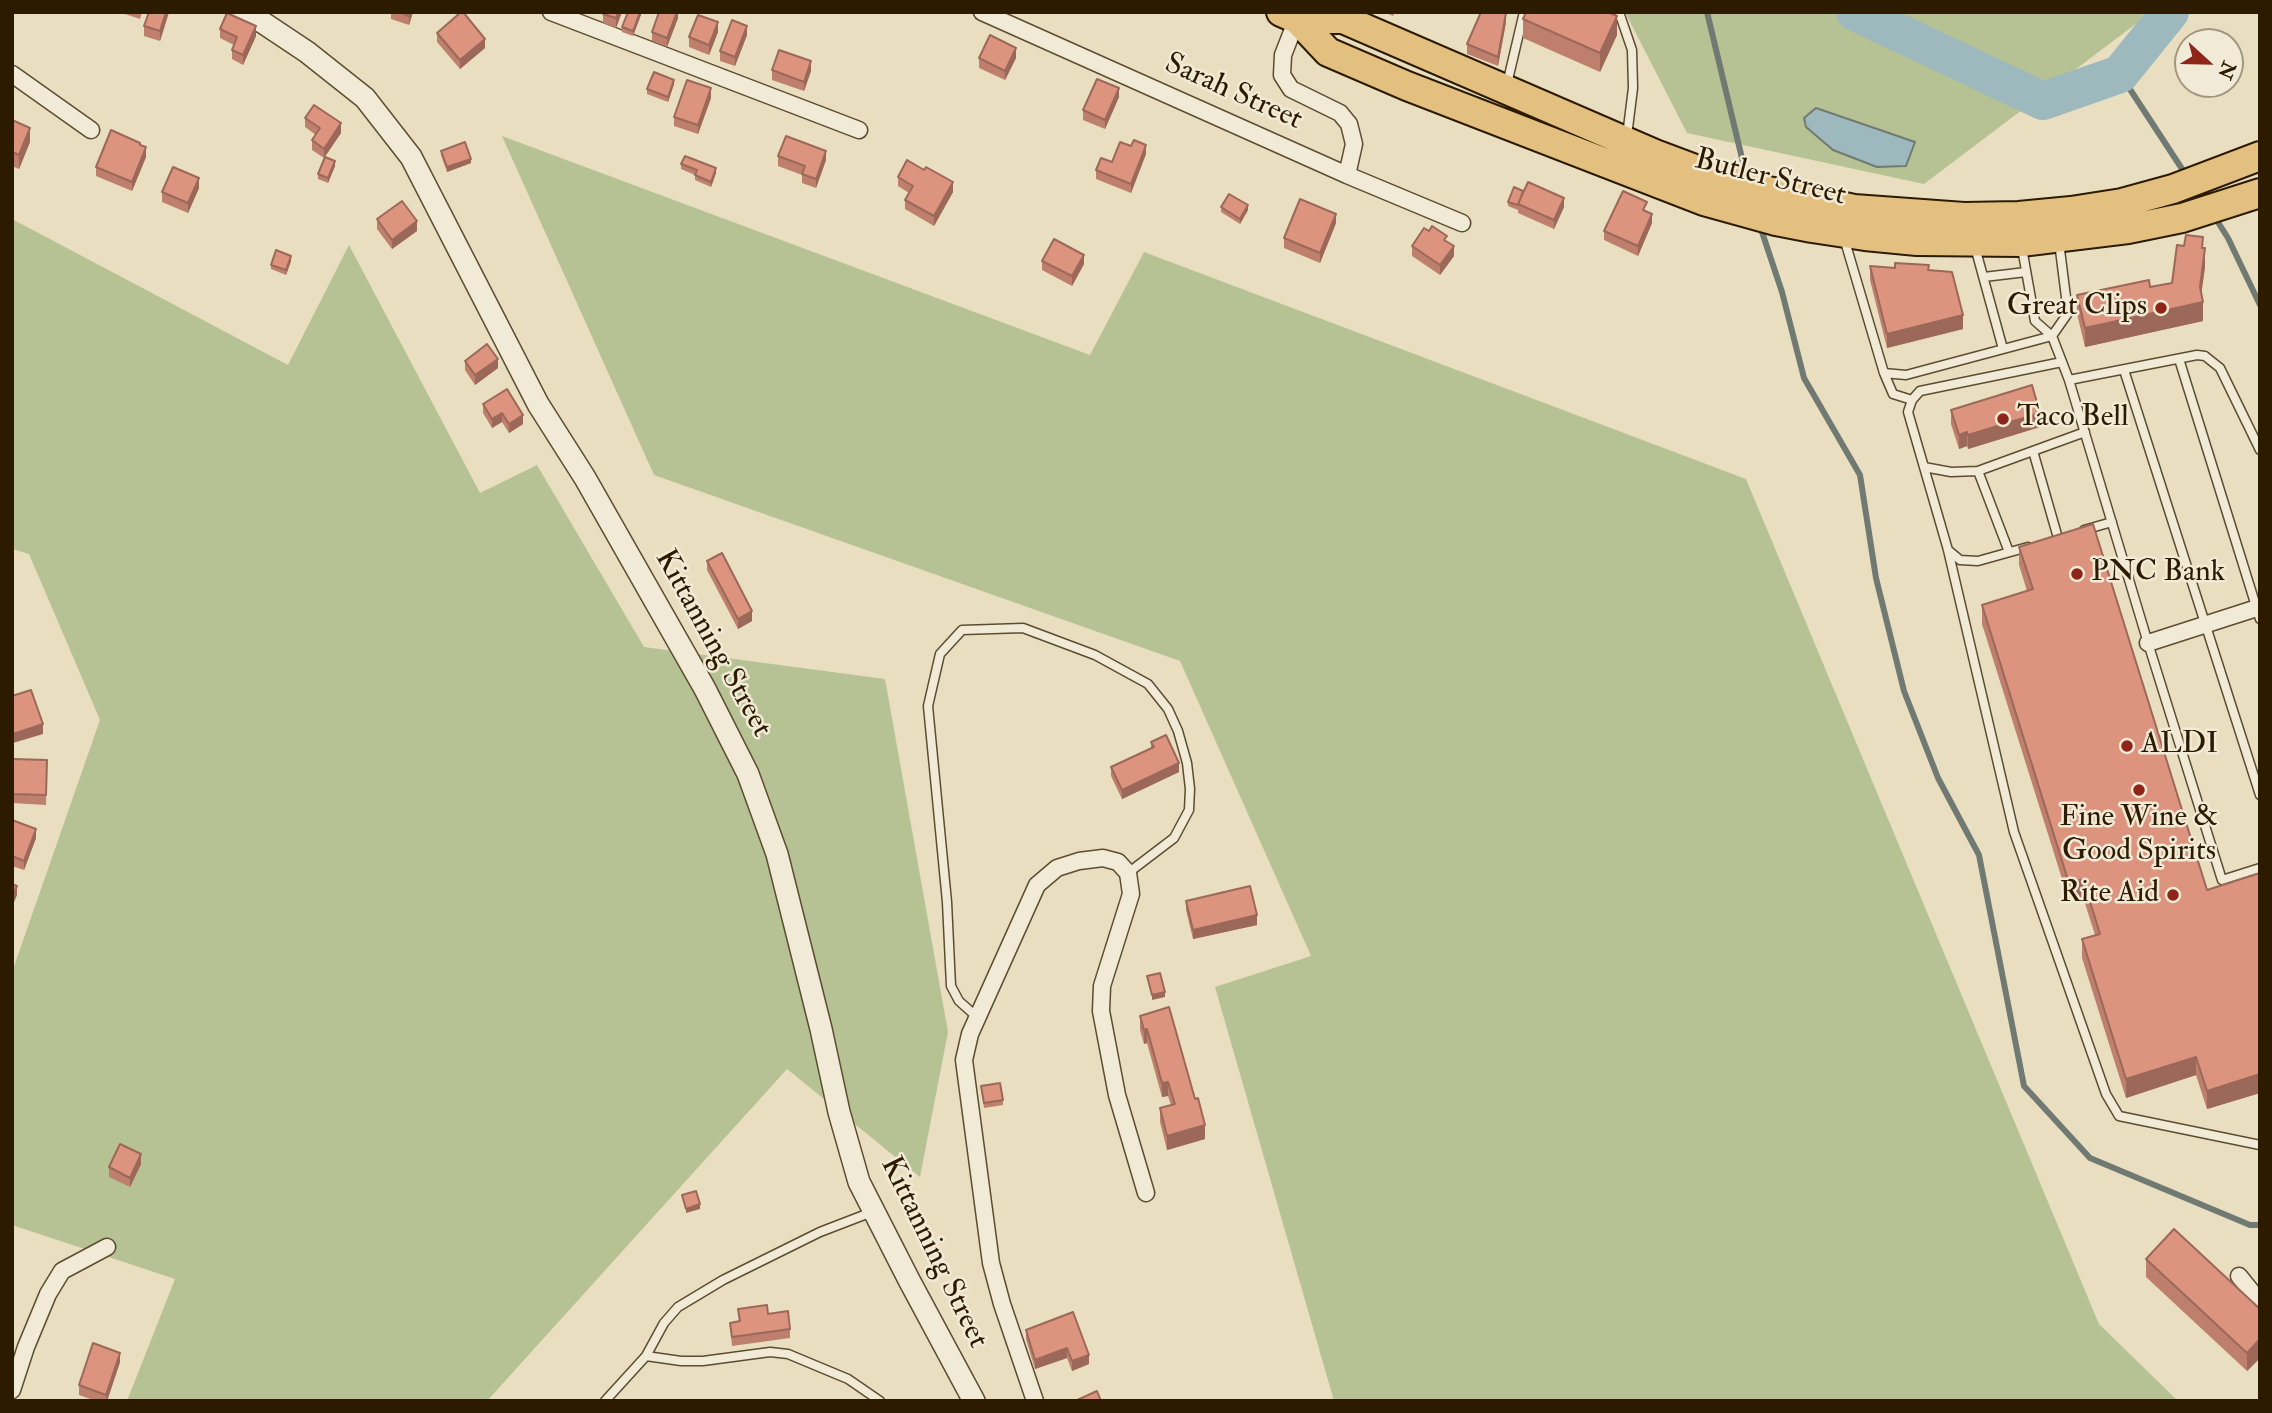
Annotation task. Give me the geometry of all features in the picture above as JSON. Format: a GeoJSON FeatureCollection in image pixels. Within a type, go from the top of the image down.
{"type":"FeatureCollection","features":[{"type":"Feature","properties":{"kind":"highway","name":"Butler Street"},"geometry":{"type":"LineString","coordinates":[[1293,15],[1342,19],[1695,169],[1804,200],[1854,209],[1909,214],[2020,216],[2122,203],[2173,190],[2260,156]]}},
{"type":"Feature","properties":{"kind":"highway","name":"Butler Street"},"geometry":{"type":"LineString","coordinates":[[1293,15],[1328,52],[1407,86],[1704,201],[1812,228],[1917,241],[2021,242],[2128,229],[2182,218],[2260,193]]}},
{"type":"Feature","properties":{"kind":"street","name":"Kittanning Street"},"geometry":{"type":"LineString","coordinates":[[237,12],[262,22],[307,52],[365,98],[411,157],[538,404],[585,478],[705,689],[748,774],[777,854],[839,1112],[859,1182],[971,1400]]}},
{"type":"Feature","properties":{"kind":"street"},"geometry":{"type":"LineString","coordinates":[[551,12],[859,130]]}},
{"type":"Feature","properties":{"kind":"street","name":"Sarah Street"},"geometry":{"type":"LineString","coordinates":[[982,12],[1347,175],[1462,223]]}},
{"type":"Feature","properties":{"kind":"street"},"geometry":{"type":"LineString","coordinates":[[1293,15],[1283,55],[1282,75],[1291,89],[1340,113],[1349,124],[1354,144],[1347,175]]}},
{"type":"Feature","properties":{"kind":"street"},"geometry":{"type":"LineString","coordinates":[[12,74],[91,131]]}},
{"type":"Feature","properties":{"kind":"street"},"geometry":{"type":"LineString","coordinates":[[2148,643],[2259,611]]}},
{"type":"Feature","properties":{"kind":"street"},"geometry":{"type":"LineString","coordinates":[[1035,1401],[1002,1304],[989,1250],[964,1060],[977,1017],[1037,885],[1057,868],[1079,861],[1103,858],[1118,862],[1128,873],[1131,894],[1102,986],[1101,1012],[1118,1095],[1146,1193]]}},
{"type":"Feature","properties":{"kind":"street"},"geometry":{"type":"LineString","coordinates":[[12,1390],[48,1294],[62,1271],[107,1247]]}},
{"type":"Feature","properties":{"kind":"street"},"geometry":{"type":"LineString","coordinates":[[2239,1276],[2260,1302]]}},
{"type":"Feature","properties":{"kind":"lane"},"geometry":{"type":"LineString","coordinates":[[1506,90],[1524,12]]}},
{"type":"Feature","properties":{"kind":"lane"},"geometry":{"type":"LineString","coordinates":[[1619,12],[1632,50],[1633,88],[1627,142]]}},
{"type":"Feature","properties":{"kind":"lane"},"geometry":{"type":"LineString","coordinates":[[1842,233],[1884,373],[1894,394],[1912,400]]}},
{"type":"Feature","properties":{"kind":"lane"},"geometry":{"type":"LineString","coordinates":[[1884,373],[1906,375],[2052,336],[2068,313],[2059,239]]}},
{"type":"Feature","properties":{"kind":"lane"},"geometry":{"type":"LineString","coordinates":[[2021,242],[2035,321],[2052,336],[2069,380],[2222,880],[2260,868]]}},
{"type":"Feature","properties":{"kind":"lane"},"geometry":{"type":"LineString","coordinates":[[1974,243],[2003,349]]}},
{"type":"Feature","properties":{"kind":"lane"},"geometry":{"type":"LineString","coordinates":[[1984,278],[2026,272]]}},
{"type":"Feature","properties":{"kind":"lane"},"geometry":{"type":"LineString","coordinates":[[2069,380],[2205,356],[2220,368],[2260,450]]}},
{"type":"Feature","properties":{"kind":"lane"},"geometry":{"type":"LineString","coordinates":[[2179,359],[2259,611]]}},
{"type":"Feature","properties":{"kind":"lane"},"geometry":{"type":"LineString","coordinates":[[2062,362],[1920,391],[1912,400],[1908,412],[1948,550],[2014,832],[2106,1094],[2119,1116],[2259,1144]]}},
{"type":"Feature","properties":{"kind":"lane"},"geometry":{"type":"LineString","coordinates":[[2124,370],[2260,795]]}},
{"type":"Feature","properties":{"kind":"lane"},"geometry":{"type":"LineString","coordinates":[[1924,467],[1951,472],[1978,471],[2085,432]]}},
{"type":"Feature","properties":{"kind":"lane"},"geometry":{"type":"LineString","coordinates":[[2033,451],[2058,538]]}},
{"type":"Feature","properties":{"kind":"lane"},"geometry":{"type":"LineString","coordinates":[[1978,471],[2009,552]]}},
{"type":"Feature","properties":{"kind":"lane"},"geometry":{"type":"LineString","coordinates":[[2080,531],[2112,522]]}},
{"type":"Feature","properties":{"kind":"lane"},"geometry":{"type":"LineString","coordinates":[[2046,541],[2069,535]]}},
{"type":"Feature","properties":{"kind":"lane"},"geometry":{"type":"LineString","coordinates":[[1948,550],[1960,560],[1978,561],[2033,545]]}},
{"type":"Feature","properties":{"kind":"lane"},"geometry":{"type":"LineString","coordinates":[[977,1017],[959,1001],[951,986],[947,902],[928,706],[940,654],[962,630],[1023,628],[1095,655],[1148,684],[1168,709],[1178,731],[1187,763],[1189,810],[1174,838],[1128,873]]}},
{"type":"Feature","properties":{"kind":"lane"},"geometry":{"type":"LineString","coordinates":[[605,1401],[646,1356],[664,1323],[678,1307],[723,1280],[820,1232],[874,1211]]}},
{"type":"Feature","properties":{"kind":"lane"},"geometry":{"type":"LineString","coordinates":[[646,1356],[703,1361],[770,1352],[788,1354],[848,1379],[880,1401]]}},
{"type":"Feature","properties":{"kind":"green space"},"geometry":{"type":"Polygon","coordinates":[[[1625,12],[2145,12],[2137,23],[1924,184],[1687,133],[1625,12]]]}},
{"type":"Feature","properties":{"kind":"green space"},"geometry":{"type":"Polygon","coordinates":[[[502,136],[1090,355],[1144,252],[1746,479],[2099,1324],[2178,1401],[1334,1401],[1215,987],[1311,956],[1180,661],[654,475],[502,136]]]}},
{"type":"Feature","properties":{"kind":"green space"},"geometry":{"type":"Polygon","coordinates":[[[12,219],[288,365],[349,245],[480,493],[537,465],[644,647],[885,679],[948,1032],[920,1177],[787,1069],[487,1401],[127,1401],[175,1279],[12,1225],[12,972],[100,720],[29,554],[12,549],[12,219]]]}},
{"type":"Feature","properties":{"kind":"water"},"geometry":{"type":"Polygon","coordinates":[[[1816,108],[1915,142],[1906,166],[1877,167],[1833,150],[1806,127],[1804,118],[1816,108]]]}},
{"type":"Feature","properties":{"kind":"building"},"geometry":{"type":"Polygon","coordinates":[[[149,12],[166,12],[160,31],[144,26],[149,12]]]}},
{"type":"Feature","properties":{"kind":"building"},"geometry":{"type":"Polygon","coordinates":[[[461,12],[485,39],[460,60],[437,33],[461,12]]]}},
{"type":"Feature","properties":{"kind":"building"},"geometry":{"type":"Polygon","coordinates":[[[618,12],[616,18],[603,14],[618,12]]]}},
{"type":"Feature","properties":{"kind":"building"},"geometry":{"type":"Polygon","coordinates":[[[628,12],[640,12],[633,31],[622,27],[628,12]]]}},
{"type":"Feature","properties":{"kind":"building"},"geometry":{"type":"Polygon","coordinates":[[[659,12],[677,12],[667,38],[652,32],[659,12]]]}},
{"type":"Feature","properties":{"kind":"building"},"geometry":{"type":"Polygon","coordinates":[[[1481,12],[1506,13],[1498,57],[1467,44],[1481,12]]]}},
{"type":"Feature","properties":{"kind":"building"},"geometry":{"type":"Polygon","coordinates":[[[1526,12],[1608,12],[1617,16],[1600,53],[1523,19],[1526,12]]]}},
{"type":"Feature","properties":{"kind":"building"},"geometry":{"type":"Polygon","coordinates":[[[227,13],[256,26],[243,55],[232,50],[237,37],[220,29],[227,13]]]}},
{"type":"Feature","properties":{"kind":"building"},"geometry":{"type":"Polygon","coordinates":[[[698,15],[718,22],[709,45],[689,37],[698,15]]]}},
{"type":"Feature","properties":{"kind":"building"},"geometry":{"type":"Polygon","coordinates":[[[732,20],[747,26],[735,57],[720,51],[732,20]]]}},
{"type":"Feature","properties":{"kind":"building"},"geometry":{"type":"Polygon","coordinates":[[[990,35],[1016,48],[1005,71],[979,58],[990,35]]]}},
{"type":"Feature","properties":{"kind":"building"},"geometry":{"type":"Polygon","coordinates":[[[779,50],[811,61],[804,82],[772,70],[779,50]]]}},
{"type":"Feature","properties":{"kind":"building"},"geometry":{"type":"Polygon","coordinates":[[[654,72],[674,80],[668,97],[647,89],[654,72]]]}},
{"type":"Feature","properties":{"kind":"building"},"geometry":{"type":"Polygon","coordinates":[[[1097,79],[1119,88],[1105,120],[1083,110],[1097,79]]]}},
{"type":"Feature","properties":{"kind":"building"},"geometry":{"type":"Polygon","coordinates":[[[687,80],[711,88],[698,125],[674,117],[687,80]]]}},
{"type":"Feature","properties":{"kind":"building"},"geometry":{"type":"Polygon","coordinates":[[[314,105],[341,123],[324,149],[312,140],[320,128],[305,118],[314,105]]]}},
{"type":"Feature","properties":{"kind":"building"},"geometry":{"type":"Polygon","coordinates":[[[12,120],[30,128],[19,155],[12,152],[12,120]]]}},
{"type":"Feature","properties":{"kind":"building"},"geometry":{"type":"Polygon","coordinates":[[[111,130],[146,147],[132,182],[96,167],[111,130]]]}},
{"type":"Feature","properties":{"kind":"building"},"geometry":{"type":"Polygon","coordinates":[[[786,136],[826,151],[816,179],[802,174],[805,166],[778,156],[786,136]]]}},
{"type":"Feature","properties":{"kind":"building"},"geometry":{"type":"Polygon","coordinates":[[[1134,140],[1146,145],[1131,184],[1096,170],[1101,158],[1112,162],[1120,142],[1131,146],[1134,140]]]}},
{"type":"Feature","properties":{"kind":"building"},"geometry":{"type":"Polygon","coordinates":[[[465,142],[471,159],[447,167],[441,151],[465,142]]]}},
{"type":"Feature","properties":{"kind":"building"},"geometry":{"type":"Polygon","coordinates":[[[685,156],[716,168],[711,182],[695,175],[697,170],[681,164],[685,156]]]}},
{"type":"Feature","properties":{"kind":"building"},"geometry":{"type":"Polygon","coordinates":[[[325,157],[335,161],[328,178],[318,174],[325,157]]]}},
{"type":"Feature","properties":{"kind":"building"},"geometry":{"type":"Polygon","coordinates":[[[907,160],[953,182],[934,216],[905,200],[913,186],[898,177],[907,160]]]}},
{"type":"Feature","properties":{"kind":"building"},"geometry":{"type":"Polygon","coordinates":[[[173,167],[199,178],[188,203],[162,192],[173,167]]]}},
{"type":"Feature","properties":{"kind":"building"},"geometry":{"type":"Polygon","coordinates":[[[1528,182],[1564,198],[1554,220],[1518,204],[1528,182]]]}},
{"type":"Feature","properties":{"kind":"building"},"geometry":{"type":"Polygon","coordinates":[[[1514,187],[1523,191],[1518,205],[1508,202],[1514,187]]]}},
{"type":"Feature","properties":{"kind":"building"},"geometry":{"type":"Polygon","coordinates":[[[1623,191],[1647,202],[1643,210],[1652,214],[1638,246],[1604,231],[1623,191]]]}},
{"type":"Feature","properties":{"kind":"building"},"geometry":{"type":"Polygon","coordinates":[[[1229,194],[1248,205],[1240,219],[1221,207],[1229,194]]]}},
{"type":"Feature","properties":{"kind":"building"},"geometry":{"type":"Polygon","coordinates":[[[1300,199],[1336,214],[1320,253],[1284,238],[1300,199]]]}},
{"type":"Feature","properties":{"kind":"building"},"geometry":{"type":"Polygon","coordinates":[[[402,201],[417,221],[392,240],[377,219],[402,201]]]}},
{"type":"Feature","properties":{"kind":"building"},"geometry":{"type":"Polygon","coordinates":[[[1432,226],[1447,236],[1444,240],[1454,246],[1440,265],[1412,246],[1424,228],[1429,231],[1432,226]]]}},
{"type":"Feature","properties":{"kind":"building"},"geometry":{"type":"Polygon","coordinates":[[[2186,235],[2203,237],[2202,248],[2205,248],[2200,287],[2203,302],[2085,328],[2077,295],[2149,280],[2150,287],[2172,283],[2177,245],[2184,246],[2186,235]]]}},
{"type":"Feature","properties":{"kind":"building"},"geometry":{"type":"Polygon","coordinates":[[[1054,239],[1084,255],[1072,276],[1042,261],[1054,239]]]}},
{"type":"Feature","properties":{"kind":"building"},"geometry":{"type":"Polygon","coordinates":[[[276,250],[291,256],[286,270],[271,265],[276,250]]]}},
{"type":"Feature","properties":{"kind":"building"},"geometry":{"type":"Polygon","coordinates":[[[1895,263],[1929,265],[1928,270],[1952,272],[1963,315],[1887,334],[1870,266],[1895,268],[1895,263]]]}},
{"type":"Feature","properties":{"kind":"building"},"geometry":{"type":"Polygon","coordinates":[[[487,344],[498,359],[475,375],[465,361],[487,344]]]}},
{"type":"Feature","properties":{"kind":"building"},"geometry":{"type":"Polygon","coordinates":[[[2032,385],[2040,413],[1968,435],[1967,432],[1959,435],[1951,410],[2032,385]]]}},
{"type":"Feature","properties":{"kind":"building"},"geometry":{"type":"Polygon","coordinates":[[[507,389],[523,415],[509,424],[502,413],[492,419],[483,404],[507,389]]]}},
{"type":"Feature","properties":{"kind":"building"},"geometry":{"type":"Polygon","coordinates":[[[2093,524],[2207,890],[2260,873],[2260,1074],[2207,1091],[2196,1057],[2126,1079],[2082,939],[2100,934],[2083,879],[2069,883],[1982,605],[2033,589],[2019,547],[2093,524]]]}},
{"type":"Feature","properties":{"kind":"building"},"geometry":{"type":"Polygon","coordinates":[[[722,553],[752,611],[738,619],[707,561],[722,553]]]}},
{"type":"Feature","properties":{"kind":"building"},"geometry":{"type":"Polygon","coordinates":[[[31,690],[43,724],[13,734],[12,696],[31,690]]]}},
{"type":"Feature","properties":{"kind":"building"},"geometry":{"type":"Polygon","coordinates":[[[1166,735],[1179,763],[1122,790],[1111,767],[1154,747],[1151,742],[1166,735]]]}},
{"type":"Feature","properties":{"kind":"building"},"geometry":{"type":"Polygon","coordinates":[[[13,759],[47,760],[46,795],[12,794],[13,759]]]}},
{"type":"Feature","properties":{"kind":"building"},"geometry":{"type":"Polygon","coordinates":[[[12,820],[36,829],[24,861],[12,856],[12,820]]]}},
{"type":"Feature","properties":{"kind":"building"},"geometry":{"type":"Polygon","coordinates":[[[12,884],[17,886],[12,898],[12,884]]]}},
{"type":"Feature","properties":{"kind":"building"},"geometry":{"type":"Polygon","coordinates":[[[1250,886],[1257,915],[1193,930],[1186,901],[1250,886]]]}},
{"type":"Feature","properties":{"kind":"building"},"geometry":{"type":"Polygon","coordinates":[[[1160,973],[1165,992],[1152,995],[1147,976],[1160,973]]]}},
{"type":"Feature","properties":{"kind":"building"},"geometry":{"type":"Polygon","coordinates":[[[1169,1007],[1205,1125],[1167,1136],[1160,1108],[1175,1104],[1168,1082],[1162,1083],[1147,1029],[1144,1030],[1140,1016],[1169,1007]]]}},
{"type":"Feature","properties":{"kind":"building"},"geometry":{"type":"Polygon","coordinates":[[[1000,1083],[1003,1100],[984,1103],[981,1086],[1000,1083]]]}},
{"type":"Feature","properties":{"kind":"building"},"geometry":{"type":"Polygon","coordinates":[[[120,1144],[141,1154],[130,1178],[109,1167],[120,1144]]]}},
{"type":"Feature","properties":{"kind":"building"},"geometry":{"type":"Polygon","coordinates":[[[696,1191],[700,1204],[686,1209],[682,1195],[696,1191]]]}},
{"type":"Feature","properties":{"kind":"building"},"geometry":{"type":"Polygon","coordinates":[[[2174,1229],[2260,1309],[2260,1339],[2247,1353],[2146,1259],[2174,1229]]]}},
{"type":"Feature","properties":{"kind":"building"},"geometry":{"type":"Polygon","coordinates":[[[767,1305],[768,1314],[788,1311],[790,1329],[732,1337],[730,1323],[740,1321],[738,1309],[767,1305]]]}},
{"type":"Feature","properties":{"kind":"building"},"geometry":{"type":"Polygon","coordinates":[[[1073,1312],[1089,1355],[1072,1361],[1067,1348],[1035,1360],[1026,1330],[1073,1312]]]}},
{"type":"Feature","properties":{"kind":"building"},"geometry":{"type":"Polygon","coordinates":[[[93,1343],[120,1353],[106,1395],[79,1385],[93,1343]]]}},
{"type":"Feature","properties":{"kind":"building"},"geometry":{"type":"Polygon","coordinates":[[[1097,1391],[1101,1401],[1075,1401],[1097,1391]]]}},
{"type":"Feature","properties":{"kind":"waterway"},"geometry":{"type":"LineString","coordinates":[[1707,12],[1746,175]]}},
{"type":"Feature","properties":{"kind":"waterway"},"geometry":{"type":"LineString","coordinates":[[1855,12],[2043,101],[2120,74],[2170,12]]}},
{"type":"Feature","properties":{"kind":"waterway"},"geometry":{"type":"LineString","coordinates":[[2120,74],[2186,175]]}},
{"type":"Feature","properties":{"kind":"waterway"},"geometry":{"type":"LineString","coordinates":[[2214,216],[2228,238],[2260,305]]}},
{"type":"Feature","properties":{"kind":"waterway"},"geometry":{"type":"LineString","coordinates":[[1760,226],[1782,292],[1804,378],[1860,475],[1876,578],[1904,691],[1938,778],[1979,855],[2024,1086],[2090,1158],[2250,1225],[2260,1225]]}},
{"type":"Feature","properties":{"kind":"place","name":"Great Clips"},"geometry":{"type":"Point","coordinates":[2161,308]}},
{"type":"Feature","properties":{"kind":"place","name":"Taco Bell"},"geometry":{"type":"Point","coordinates":[2003,419]}},
{"type":"Feature","properties":{"kind":"place","name":"PNC Bank"},"geometry":{"type":"Point","coordinates":[2077,574]}},
{"type":"Feature","properties":{"kind":"place","name":"ALDI"},"geometry":{"type":"Point","coordinates":[2127,746]}},
{"type":"Feature","properties":{"kind":"place","name":"Fine Wine & Good Spirits"},"geometry":{"type":"Point","coordinates":[2139,790]}},
{"type":"Feature","properties":{"kind":"place","name":"Rite Aid"},"geometry":{"type":"Point","coordinates":[2173,895]}}]}
